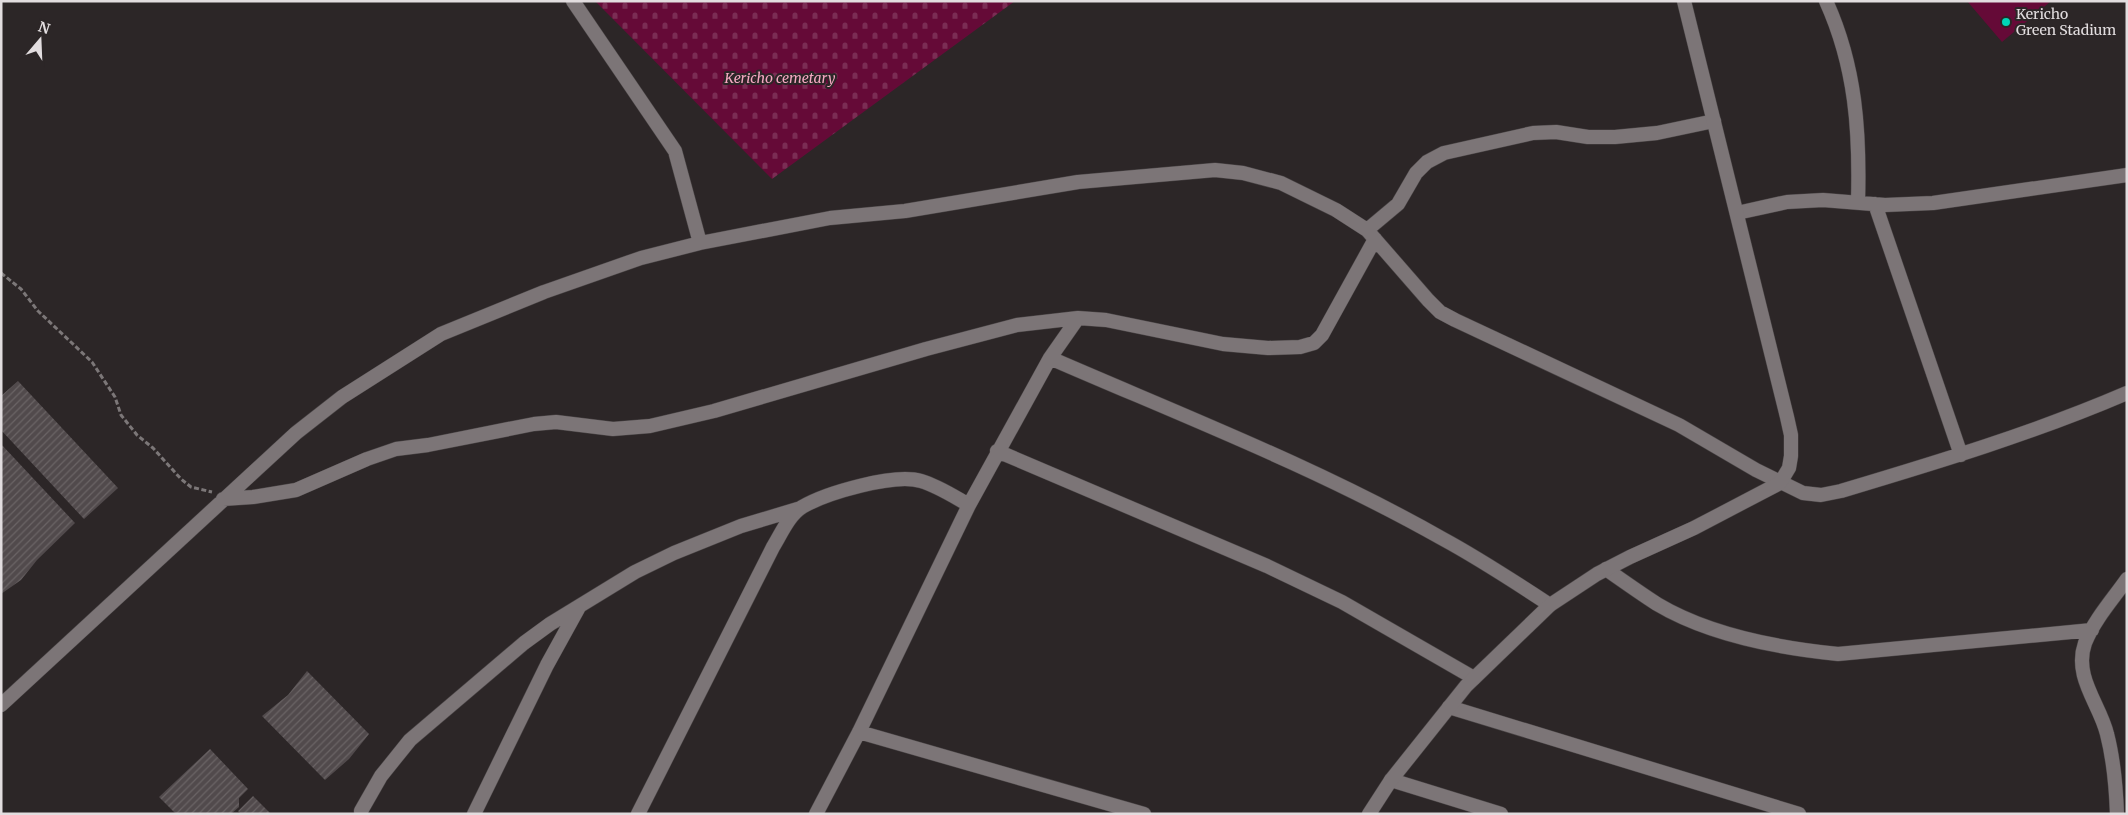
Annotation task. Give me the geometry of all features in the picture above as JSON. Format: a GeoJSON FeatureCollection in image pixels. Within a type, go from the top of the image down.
{"type":"FeatureCollection","features":[{"type":"Feature","properties":{"kind":"street"},"geometry":{"type":"LineString","coordinates":[[573,1],[675,151],[700,243]]}},
{"type":"Feature","properties":{"kind":"street"},"geometry":{"type":"LineString","coordinates":[[1369,814],[1391,780],[1474,678],[1550,605],[1606,569],[1694,528],[1780,483],[1789,468],[1791,435],[1684,1]]}},
{"type":"Feature","properties":{"kind":"street"},"geometry":{"type":"LineString","coordinates":[[1826,1],[1835,22],[1852,77],[1859,149],[1858,203]]}},
{"type":"Feature","properties":{"kind":"street"},"geometry":{"type":"LineString","coordinates":[[224,499],[253,498],[296,490],[367,459],[396,449],[428,445],[534,424],[556,422],[613,429],[650,426],[714,412],[926,349],[1017,325],[1078,318],[1106,320],[1223,344],[1268,348],[1310,345],[1322,335],[1371,235],[1398,204],[1416,173],[1427,162],[1444,154],[1533,133],[1556,132],[1588,137],[1615,137],[1657,133],[1714,121]]}},
{"type":"Feature","properties":{"kind":"street"},"geometry":{"type":"LineString","coordinates":[[1,704],[296,433],[342,397],[442,334],[487,314],[596,272],[641,258],[700,243],[830,218],[905,211],[1078,182],[1215,170],[1243,173],[1281,183],[1328,205],[1371,235],[1440,312],[1563,372],[1679,425],[1780,483],[1803,493],[1821,495],[1841,491],[1961,456],[2127,393]]}},
{"type":"Feature","properties":{"kind":"street"},"geometry":{"type":"LineString","coordinates":[[1737,213],[1786,202],[1823,200],[1874,204],[1933,203],[2127,175]]}},
{"type":"Feature","properties":{"kind":"street"},"geometry":{"type":"LineString","coordinates":[[1874,204],[1961,456]]}},
{"type":"Feature","properties":{"kind":"street"},"geometry":{"type":"LineString","coordinates":[[816,814],[859,732],[997,451],[1050,358],[1078,318]]}},
{"type":"Feature","properties":{"kind":"street"},"geometry":{"type":"LineString","coordinates":[[1050,358],[1325,479],[1442,538],[1550,605]]}},
{"type":"Feature","properties":{"kind":"street"},"geometry":{"type":"LineString","coordinates":[[997,451],[1124,504],[1317,590],[1342,602],[1474,678]]}},
{"type":"Feature","properties":{"kind":"street"},"geometry":{"type":"LineString","coordinates":[[362,813],[381,776],[410,740],[524,643],[550,624],[635,572],[674,553],[741,526],[801,508],[865,484],[898,479],[919,480],[936,486],[969,505]]}},
{"type":"Feature","properties":{"kind":"street"},"geometry":{"type":"LineString","coordinates":[[638,814],[773,547],[787,524],[801,508]]}},
{"type":"Feature","properties":{"kind":"street"},"geometry":{"type":"LineString","coordinates":[[1606,569],[1659,605],[1719,632],[1800,650],[1838,654],[2092,630]]}},
{"type":"Feature","properties":{"kind":"street"},"geometry":{"type":"LineString","coordinates":[[2117,814],[2116,774],[2107,732],[2084,680],[2082,662],[2084,644],[2127,579]]}},
{"type":"Feature","properties":{"kind":"street"},"geometry":{"type":"LineString","coordinates":[[474,814],[547,665],[579,607]]}},
{"type":"Feature","properties":{"kind":"street"},"geometry":{"type":"LineString","coordinates":[[1449,707],[1799,814]]}},
{"type":"Feature","properties":{"kind":"street"},"geometry":{"type":"LineString","coordinates":[[859,732],[1144,814]]}},
{"type":"Feature","properties":{"kind":"street"},"geometry":{"type":"LineString","coordinates":[[1391,780],[1501,814]]}},
{"type":"Feature","properties":{"kind":"path"},"geometry":{"type":"LineString","coordinates":[[1,273],[21,289],[38,311],[92,362],[114,397],[121,415],[137,435],[153,448],[181,480],[190,487],[211,491],[224,499]]}},
{"type":"Feature","properties":{"kind":"green space","name":"Kericho cemetary"},"geometry":{"type":"Polygon","coordinates":[[[595,1],[1015,1],[772,179],[595,1]]]}},
{"type":"Feature","properties":{"kind":"green space","name":"Kericho Green Stadium"},"geometry":{"type":"Polygon","coordinates":[[[1967,1],[2051,1],[2002,42],[1967,1]]]}},
{"type":"Feature","properties":{"kind":"building"},"geometry":{"type":"Polygon","coordinates":[[[18,381],[118,488],[84,519],[1,430],[1,396],[18,381]]]}},
{"type":"Feature","properties":{"kind":"building"},"geometry":{"type":"Polygon","coordinates":[[[1,444],[75,523],[37,560],[21,580],[1,594],[1,444]]]}},
{"type":"Feature","properties":{"kind":"building"},"geometry":{"type":"Polygon","coordinates":[[[307,671],[369,734],[349,759],[325,780],[262,716],[288,695],[307,671]]]}},
{"type":"Feature","properties":{"kind":"building"},"geometry":{"type":"Polygon","coordinates":[[[210,749],[248,789],[239,798],[239,807],[231,814],[176,814],[159,797],[210,749]]]}},
{"type":"Feature","properties":{"kind":"building"},"geometry":{"type":"Polygon","coordinates":[[[253,796],[271,814],[241,814],[238,811],[253,796]]]}},
{"type":"Feature","properties":{"kind":"place","name":"Kericho Green Stadium"},"geometry":{"type":"Point","coordinates":[2006,22]}}]}
